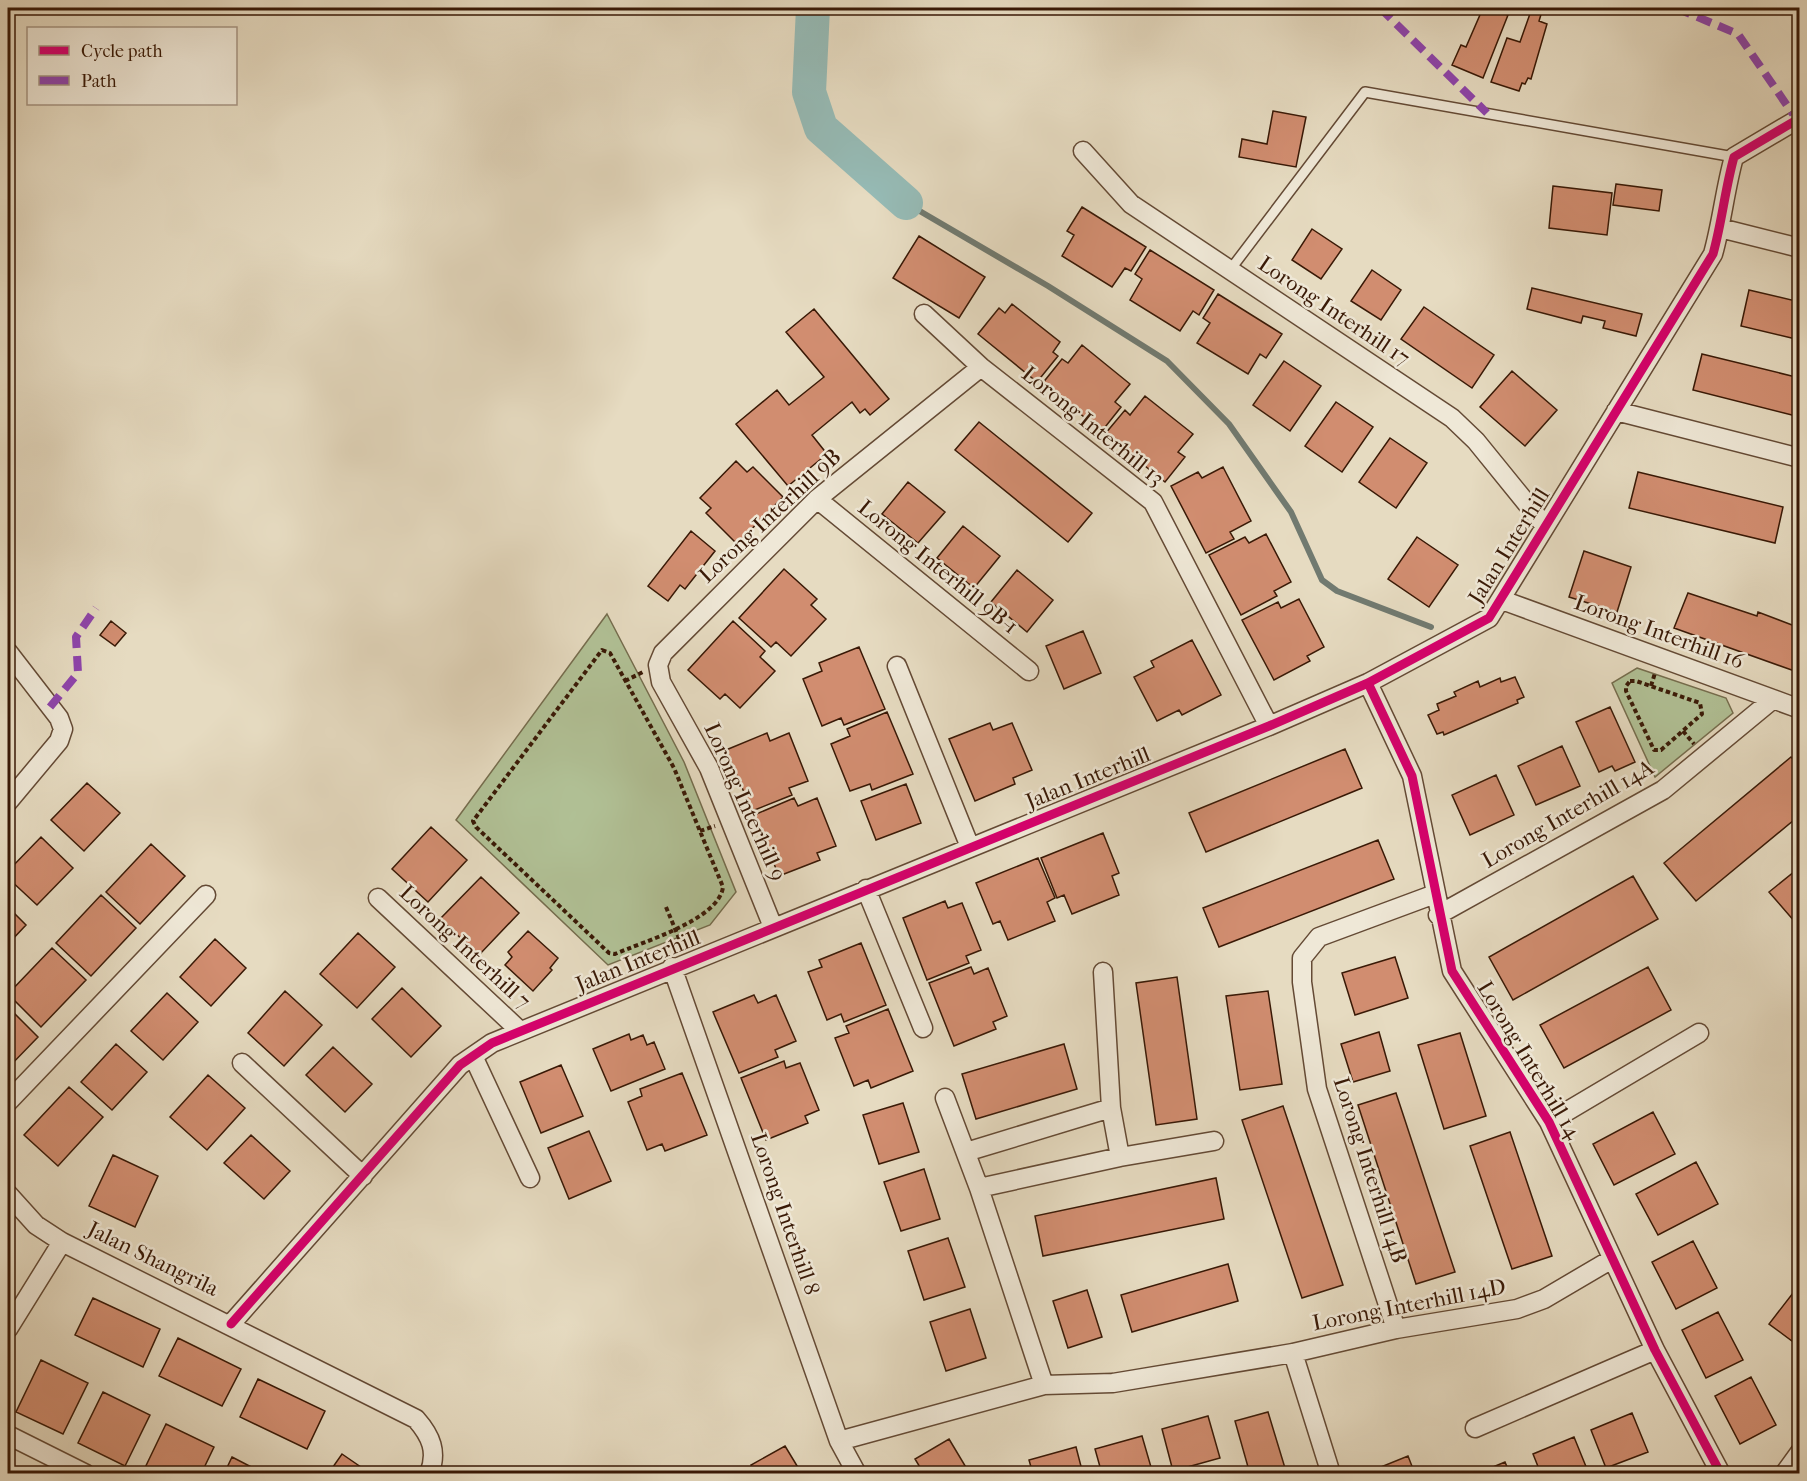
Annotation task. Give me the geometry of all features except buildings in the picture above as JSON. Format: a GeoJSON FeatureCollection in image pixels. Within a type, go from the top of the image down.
{"type":"FeatureCollection","features":[{"type":"Feature","properties":{"kind":"street"},"geometry":{"type":"LineString","coordinates":[[1734,157],[1800,118]]}},
{"type":"Feature","properties":{"kind":"street","name":"Lorong Interhill 17"},"geometry":{"type":"LineString","coordinates":[[1083,151],[1131,204],[1452,418],[1476,441],[1545,526]]}},
{"type":"Feature","properties":{"kind":"street","name":"Jalan Interhill"},"geometry":{"type":"LineString","coordinates":[[231,1324],[460,1065],[492,1043],[680,964],[1269,726],[1368,683],[1489,618],[1713,254],[1720,228],[1724,192],[1734,157]]}},
{"type":"Feature","properties":{"kind":"street"},"geometry":{"type":"LineString","coordinates":[[1720,228],[1800,248]]}},
{"type":"Feature","properties":{"kind":"street","name":"Lorong Interhill 13"},"geometry":{"type":"LineString","coordinates":[[924,314],[981,367],[1153,502],[1269,726]]}},
{"type":"Feature","properties":{"kind":"street","name":"Lorong Interhill 9B"},"geometry":{"type":"LineString","coordinates":[[658,665],[663,653],[817,499],[981,367]]}},
{"type":"Feature","properties":{"kind":"street"},"geometry":{"type":"LineString","coordinates":[[1616,411],[1800,458]]}},
{"type":"Feature","properties":{"kind":"street","name":"Lorong Interhill 9B-1"},"geometry":{"type":"LineString","coordinates":[[817,499],[1029,671]]}},
{"type":"Feature","properties":{"kind":"street","name":"Lorong Interhill 16"},"geometry":{"type":"LineString","coordinates":[[1502,600],[1800,709]]}},
{"type":"Feature","properties":{"kind":"street"},"geometry":{"type":"LineString","coordinates":[[8,651],[59,718],[63,729],[59,741],[8,802]]}},
{"type":"Feature","properties":{"kind":"street","name":"Lorong Interhill 9"},"geometry":{"type":"LineString","coordinates":[[658,665],[661,682],[709,768],[773,927]]}},
{"type":"Feature","properties":{"kind":"street"},"geometry":{"type":"LineString","coordinates":[[897,666],[970,847]]}},
{"type":"Feature","properties":{"kind":"street","name":"Lorong Interhill 14"},"geometry":{"type":"LineString","coordinates":[[1368,683],[1412,776],[1438,915],[1452,971],[1549,1122],[1655,1350],[1721,1473]]}},
{"type":"Feature","properties":{"kind":"street","name":"Lorong Interhill 14A"},"geometry":{"type":"LineString","coordinates":[[1438,915],[1663,790],[1772,700]]}},
{"type":"Feature","properties":{"kind":"street"},"geometry":{"type":"LineString","coordinates":[[866,889],[923,1028]]}},
{"type":"Feature","properties":{"kind":"street","name":"Lorong Interhill 14B"},"geometry":{"type":"LineString","coordinates":[[1396,1329],[1317,1089],[1302,982],[1302,958],[1318,938],[1435,894]]}},
{"type":"Feature","properties":{"kind":"street"},"geometry":{"type":"LineString","coordinates":[[8,1102],[206,895]]}},
{"type":"Feature","properties":{"kind":"street","name":"Lorong Interhill 7"},"geometry":{"type":"LineString","coordinates":[[378,898],[519,1030]]}},
{"type":"Feature","properties":{"kind":"street","name":"Lorong Interhill 8"},"geometry":{"type":"LineString","coordinates":[[680,964],[839,1441],[857,1473]]}},
{"type":"Feature","properties":{"kind":"street"},"geometry":{"type":"LineString","coordinates":[[1103,972],[1111,1108],[1120,1157]]}},
{"type":"Feature","properties":{"kind":"street"},"geometry":{"type":"LineString","coordinates":[[1549,1122],[1699,1033]]}},
{"type":"Feature","properties":{"kind":"street"},"geometry":{"type":"LineString","coordinates":[[473,1056],[530,1178]]}},
{"type":"Feature","properties":{"kind":"street"},"geometry":{"type":"LineString","coordinates":[[242,1063],[363,1176]]}},
{"type":"Feature","properties":{"kind":"street"},"geometry":{"type":"LineString","coordinates":[[945,1098],[979,1188],[1044,1385]]}},
{"type":"Feature","properties":{"kind":"street"},"geometry":{"type":"LineString","coordinates":[[966,1152],[1111,1108]]}},
{"type":"Feature","properties":{"kind":"street"},"geometry":{"type":"LineString","coordinates":[[979,1188],[1120,1157],[1214,1141]]}},
{"type":"Feature","properties":{"kind":"street","name":"Jalan Shangrila"},"geometry":{"type":"LineString","coordinates":[[8,1194],[36,1225],[62,1242],[231,1324],[417,1419],[429,1434],[434,1450],[429,1473]]}},
{"type":"Feature","properties":{"kind":"street"},"geometry":{"type":"LineString","coordinates":[[8,1329],[62,1242]]}},
{"type":"Feature","properties":{"kind":"street","name":"Lorong Interhill 14D"},"geometry":{"type":"LineString","coordinates":[[1331,1473],[1293,1353],[1396,1329],[1517,1309],[1544,1299],[1612,1259]]}},
{"type":"Feature","properties":{"kind":"street"},"geometry":{"type":"LineString","coordinates":[[1475,1428],[1655,1350]]}},
{"type":"Feature","properties":{"kind":"street"},"geometry":{"type":"LineString","coordinates":[[839,1441],[1044,1385],[1113,1383],[1293,1353]]}},
{"type":"Feature","properties":{"kind":"street"},"geometry":{"type":"LineString","coordinates":[[8,1435],[86,1473]]}},
{"type":"Feature","properties":{"kind":"street"},"geometry":{"type":"LineString","coordinates":[[1784,1473],[1800,1452]]}},
{"type":"Feature","properties":{"kind":"lane"},"geometry":{"type":"LineString","coordinates":[[1230,270],[1365,92],[1734,157]]}},
{"type":"Feature","properties":{"kind":"path"},"geometry":{"type":"LineString","coordinates":[[602,650],[610,653],[674,768],[723,887],[722,894],[704,915],[674,928],[615,954],[609,953],[474,824],[473,818],[602,650]]}},
{"type":"Feature","properties":{"kind":"path"},"geometry":{"type":"LineString","coordinates":[[1630,681],[1700,703],[1702,714],[1661,750],[1654,750],[1626,691],[1626,686],[1630,681]]}},
{"type":"Feature","properties":{"kind":"path"},"geometry":{"type":"LineString","coordinates":[[666,907],[674,928],[680,964]]}},
{"type":"Feature","properties":{"kind":"green space"},"geometry":{"type":"Polygon","coordinates":[[[607,614],[684,762],[736,892],[710,925],[608,965],[456,820],[607,614]]]}},
{"type":"Feature","properties":{"kind":"green space"},"geometry":{"type":"Polygon","coordinates":[[[1637,668],[1726,698],[1733,713],[1655,777],[1612,683],[1637,668]]]}},
{"type":"Feature","properties":{"kind":"waterway"},"geometry":{"type":"LineString","coordinates":[[813,8],[809,92],[821,128],[906,203]]}},
{"type":"Feature","properties":{"kind":"waterway"},"geometry":{"type":"LineString","coordinates":[[906,203],[1048,286],[1167,361],[1229,424],[1291,512],[1322,580],[1337,591],[1431,627]]}},
{"type":"Feature","properties":{"kind":"marked path"},"geometry":{"type":"LineString","coordinates":[[1380,8],[1487,113]]}},
{"type":"Feature","properties":{"kind":"marked path"},"geometry":{"type":"LineString","coordinates":[[1676,8],[1738,34],[1797,120]]}},
{"type":"Feature","properties":{"kind":"marked path"},"geometry":{"type":"LineString","coordinates":[[50,707],[78,673],[76,637],[96,608]]}},
{"type":"Feature","properties":{"kind":"cycle path"},"geometry":{"type":"LineString","coordinates":[[231,1324],[460,1065],[492,1043],[1269,726],[1368,683],[1489,618],[1713,254],[1734,157],[1800,118]]}},
{"type":"Feature","properties":{"kind":"cycle path"},"geometry":{"type":"LineString","coordinates":[[1368,683],[1412,776],[1452,971],[1549,1122],[1655,1350],[1721,1474]]}}]}
